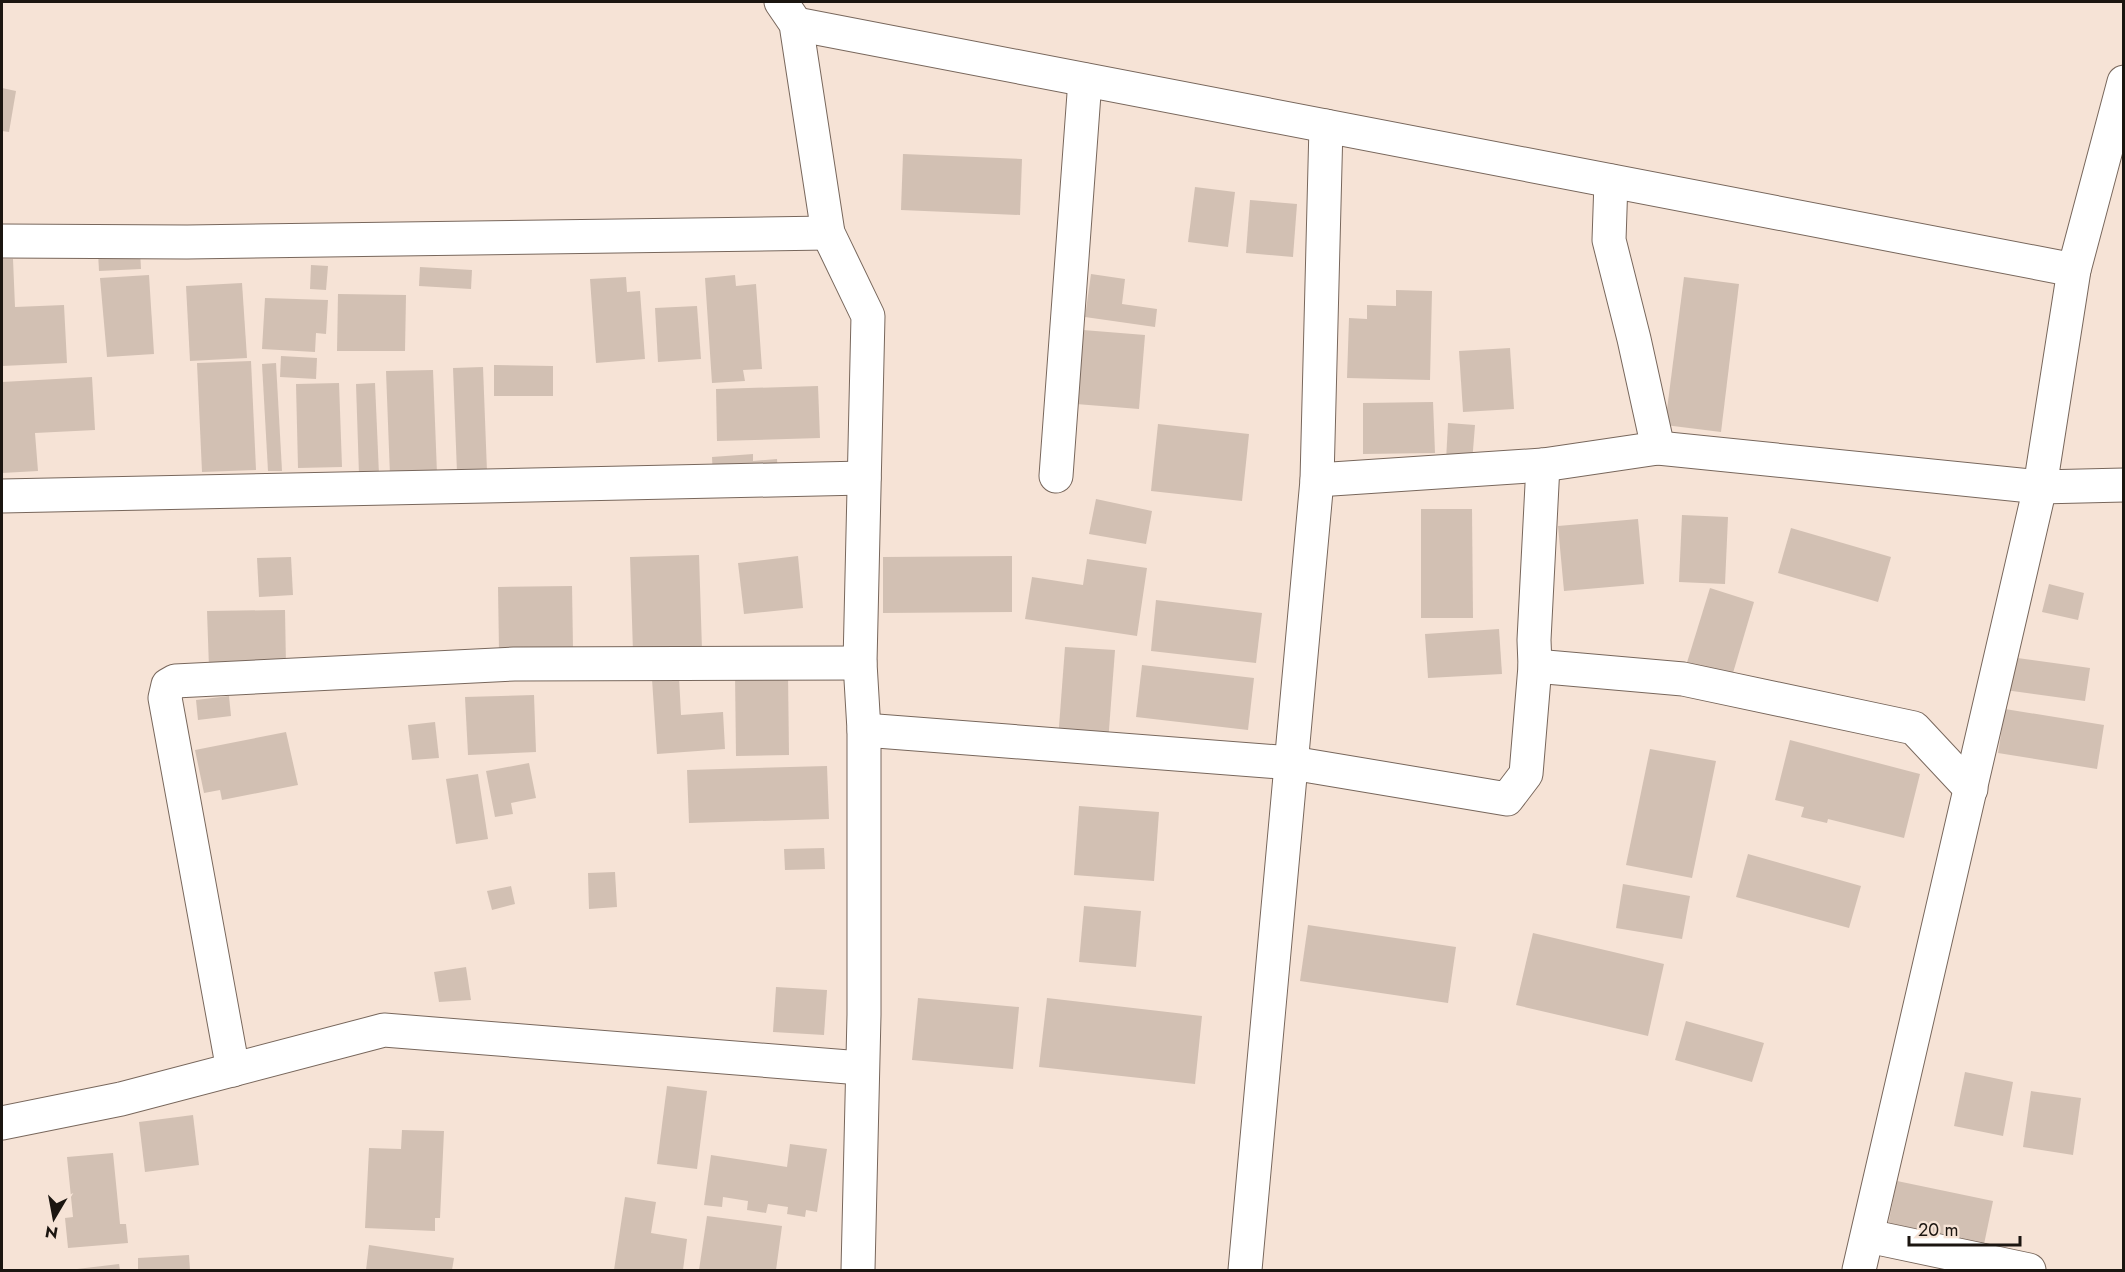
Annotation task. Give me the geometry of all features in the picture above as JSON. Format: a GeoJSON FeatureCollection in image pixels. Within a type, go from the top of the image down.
{"type":"FeatureCollection","features":[{"type":"Feature","properties":{"kind":"street"},"geometry":{"type":"LineString","coordinates":[[858,1270],[864,1003],[864,730],[860,663],[868,316],[828,232],[789,13],[1085,80],[2074,270]]}},
{"type":"Feature","properties":{"kind":"street"},"geometry":{"type":"LineString","coordinates":[[1056,476],[1085,80]]}},
{"type":"Feature","properties":{"kind":"street"},"geometry":{"type":"LineString","coordinates":[[1859,1270],[2040,487],[2074,270],[2123,86]]}},
{"type":"Feature","properties":{"kind":"street"},"geometry":{"type":"LineString","coordinates":[[1245,1270],[1317,480],[1326,126]]}},
{"type":"Feature","properties":{"kind":"street"},"geometry":{"type":"LineString","coordinates":[[1611,181],[1609,240],[1658,448]]}},
{"type":"Feature","properties":{"kind":"street"},"geometry":{"type":"LineString","coordinates":[[2,241],[187,243],[828,232]]}},
{"type":"Feature","properties":{"kind":"street"},"geometry":{"type":"LineString","coordinates":[[1317,480],[1544,465],[1658,448],[2040,487],[2124,485]]}},
{"type":"Feature","properties":{"kind":"street"},"geometry":{"type":"LineString","coordinates":[[864,730],[1292,763],[1507,799],[1526,774],[1535,666],[1533,639],[1544,465]]}},
{"type":"Feature","properties":{"kind":"street"},"geometry":{"type":"LineString","coordinates":[[2,496],[864,478]]}},
{"type":"Feature","properties":{"kind":"street"},"geometry":{"type":"LineString","coordinates":[[233,1070],[165,698],[168,686],[175,681],[514,664],[860,663]]}},
{"type":"Feature","properties":{"kind":"street"},"geometry":{"type":"LineString","coordinates":[[1535,666],[1683,679],[1914,728],[1971,789]]}},
{"type":"Feature","properties":{"kind":"street"},"geometry":{"type":"LineString","coordinates":[[2,1123],[121,1099],[384,1030],[861,1068]]}},
{"type":"Feature","properties":{"kind":"street"},"geometry":{"type":"LineString","coordinates":[[1868,1236],[2029,1270]]}},
{"type":"Feature","properties":{"kind":"building"},"geometry":{"type":"Polygon","coordinates":[[[2,88],[16,91],[9,132],[2,131],[2,88]]]}},
{"type":"Feature","properties":{"kind":"building"},"geometry":{"type":"Polygon","coordinates":[[[903,154],[1022,159],[1020,215],[901,210],[903,154]]]}},
{"type":"Feature","properties":{"kind":"building"},"geometry":{"type":"Polygon","coordinates":[[[1195,187],[1235,192],[1228,247],[1188,242],[1195,187]]]}},
{"type":"Feature","properties":{"kind":"building"},"geometry":{"type":"Polygon","coordinates":[[[1250,200],[1297,204],[1293,257],[1246,253],[1250,200]]]}},
{"type":"Feature","properties":{"kind":"building"},"geometry":{"type":"Polygon","coordinates":[[[140,250],[141,269],[99,271],[98,252],[140,250]]]}},
{"type":"Feature","properties":{"kind":"building"},"geometry":{"type":"Polygon","coordinates":[[[2,259],[13,259],[15,307],[64,305],[67,363],[2,366],[2,259]]]}},
{"type":"Feature","properties":{"kind":"building"},"geometry":{"type":"Polygon","coordinates":[[[311,265],[328,266],[326,290],[310,289],[311,265]]]}},
{"type":"Feature","properties":{"kind":"building"},"geometry":{"type":"Polygon","coordinates":[[[420,267],[472,270],[471,289],[419,286],[420,267]]]}},
{"type":"Feature","properties":{"kind":"building"},"geometry":{"type":"Polygon","coordinates":[[[1091,274],[1125,279],[1122,304],[1157,309],[1155,327],[1085,317],[1091,274]]]}},
{"type":"Feature","properties":{"kind":"building"},"geometry":{"type":"Polygon","coordinates":[[[149,275],[154,354],[107,357],[100,278],[149,275]]]}},
{"type":"Feature","properties":{"kind":"building"},"geometry":{"type":"Polygon","coordinates":[[[735,275],[736,286],[756,284],[762,369],[743,370],[745,381],[712,383],[705,278],[735,275]]]}},
{"type":"Feature","properties":{"kind":"building"},"geometry":{"type":"Polygon","coordinates":[[[626,277],[627,292],[640,291],[645,359],[596,363],[590,279],[626,277]]]}},
{"type":"Feature","properties":{"kind":"building"},"geometry":{"type":"Polygon","coordinates":[[[1684,277],[1739,284],[1721,432],[1665,425],[1684,277]]]}},
{"type":"Feature","properties":{"kind":"building"},"geometry":{"type":"Polygon","coordinates":[[[242,283],[247,358],[190,361],[186,286],[242,283]]]}},
{"type":"Feature","properties":{"kind":"building"},"geometry":{"type":"Polygon","coordinates":[[[1396,290],[1432,291],[1430,380],[1347,378],[1349,318],[1367,319],[1367,305],[1396,306],[1396,290]]]}},
{"type":"Feature","properties":{"kind":"building"},"geometry":{"type":"Polygon","coordinates":[[[338,294],[406,295],[405,351],[337,351],[338,294]]]}},
{"type":"Feature","properties":{"kind":"building"},"geometry":{"type":"Polygon","coordinates":[[[265,298],[328,300],[326,334],[316,333],[315,352],[262,349],[265,298]]]}},
{"type":"Feature","properties":{"kind":"building"},"geometry":{"type":"Polygon","coordinates":[[[697,306],[701,359],[658,362],[655,308],[697,306]]]}},
{"type":"Feature","properties":{"kind":"building"},"geometry":{"type":"Polygon","coordinates":[[[1083,330],[1145,335],[1139,409],[1076,404],[1083,330]]]}},
{"type":"Feature","properties":{"kind":"building"},"geometry":{"type":"Polygon","coordinates":[[[1510,348],[1514,409],[1463,412],[1459,351],[1510,348]]]}},
{"type":"Feature","properties":{"kind":"building"},"geometry":{"type":"Polygon","coordinates":[[[281,356],[317,358],[316,379],[280,377],[281,356]]]}},
{"type":"Feature","properties":{"kind":"building"},"geometry":{"type":"Polygon","coordinates":[[[251,361],[256,470],[202,472],[197,363],[251,361]]]}},
{"type":"Feature","properties":{"kind":"building"},"geometry":{"type":"Polygon","coordinates":[[[276,363],[282,471],[268,471],[262,364],[276,363]]]}},
{"type":"Feature","properties":{"kind":"building"},"geometry":{"type":"Polygon","coordinates":[[[494,365],[553,366],[553,396],[494,396],[494,365]]]}},
{"type":"Feature","properties":{"kind":"building"},"geometry":{"type":"Polygon","coordinates":[[[483,367],[487,472],[457,473],[453,368],[483,367]]]}},
{"type":"Feature","properties":{"kind":"building"},"geometry":{"type":"Polygon","coordinates":[[[433,370],[437,474],[390,476],[386,371],[433,370]]]}},
{"type":"Feature","properties":{"kind":"building"},"geometry":{"type":"Polygon","coordinates":[[[92,377],[95,430],[35,433],[38,471],[2,473],[2,382],[92,377]]]}},
{"type":"Feature","properties":{"kind":"building"},"geometry":{"type":"Polygon","coordinates":[[[339,383],[342,467],[298,468],[296,384],[339,383]]]}},
{"type":"Feature","properties":{"kind":"building"},"geometry":{"type":"Polygon","coordinates":[[[375,383],[379,475],[359,475],[356,384],[375,383]]]}},
{"type":"Feature","properties":{"kind":"building"},"geometry":{"type":"Polygon","coordinates":[[[818,386],[820,438],[717,441],[716,389],[818,386]]]}},
{"type":"Feature","properties":{"kind":"building"},"geometry":{"type":"Polygon","coordinates":[[[1433,402],[1435,453],[1363,454],[1363,403],[1433,402]]]}},
{"type":"Feature","properties":{"kind":"building"},"geometry":{"type":"Polygon","coordinates":[[[1448,423],[1475,425],[1472,463],[1446,461],[1448,423]]]}},
{"type":"Feature","properties":{"kind":"building"},"geometry":{"type":"Polygon","coordinates":[[[1158,424],[1249,434],[1242,501],[1151,491],[1158,424]]]}},
{"type":"Feature","properties":{"kind":"building"},"geometry":{"type":"Polygon","coordinates":[[[753,454],[753,461],[777,459],[778,475],[713,478],[712,457],[753,454]]]}},
{"type":"Feature","properties":{"kind":"building"},"geometry":{"type":"Polygon","coordinates":[[[1096,499],[1152,511],[1146,544],[1089,534],[1096,499]]]}},
{"type":"Feature","properties":{"kind":"building"},"geometry":{"type":"Polygon","coordinates":[[[1421,509],[1472,509],[1473,618],[1421,618],[1421,509]]]}},
{"type":"Feature","properties":{"kind":"building"},"geometry":{"type":"Polygon","coordinates":[[[1682,515],[1728,517],[1725,584],[1679,582],[1682,515]]]}},
{"type":"Feature","properties":{"kind":"building"},"geometry":{"type":"Polygon","coordinates":[[[1638,519],[1644,584],[1564,591],[1558,526],[1638,519]]]}},
{"type":"Feature","properties":{"kind":"building"},"geometry":{"type":"Polygon","coordinates":[[[1791,528],[1891,557],[1878,602],[1778,573],[1791,528]]]}},
{"type":"Feature","properties":{"kind":"building"},"geometry":{"type":"Polygon","coordinates":[[[699,555],[702,651],[633,653],[630,557],[699,555]]]}},
{"type":"Feature","properties":{"kind":"building"},"geometry":{"type":"Polygon","coordinates":[[[798,556],[803,608],[744,614],[738,563],[798,556]]]}},
{"type":"Feature","properties":{"kind":"building"},"geometry":{"type":"Polygon","coordinates":[[[1012,556],[1012,612],[883,613],[883,557],[1012,556]]]}},
{"type":"Feature","properties":{"kind":"building"},"geometry":{"type":"Polygon","coordinates":[[[291,557],[293,595],[259,597],[257,558],[291,557]]]}},
{"type":"Feature","properties":{"kind":"building"},"geometry":{"type":"Polygon","coordinates":[[[1087,559],[1147,568],[1137,636],[1025,619],[1032,577],[1083,585],[1087,559]]]}},
{"type":"Feature","properties":{"kind":"building"},"geometry":{"type":"Polygon","coordinates":[[[2049,584],[2084,593],[2078,620],[2042,612],[2049,584]]]}},
{"type":"Feature","properties":{"kind":"building"},"geometry":{"type":"Polygon","coordinates":[[[572,586],[573,650],[499,650],[498,587],[572,586]]]}},
{"type":"Feature","properties":{"kind":"building"},"geometry":{"type":"Polygon","coordinates":[[[1710,588],[1754,602],[1730,683],[1685,669],[1710,588]]]}},
{"type":"Feature","properties":{"kind":"building"},"geometry":{"type":"Polygon","coordinates":[[[1156,600],[1262,613],[1256,663],[1151,651],[1156,600]]]}},
{"type":"Feature","properties":{"kind":"building"},"geometry":{"type":"Polygon","coordinates":[[[285,610],[286,667],[209,668],[207,611],[285,610]]]}},
{"type":"Feature","properties":{"kind":"building"},"geometry":{"type":"Polygon","coordinates":[[[1499,629],[1502,674],[1428,678],[1425,634],[1499,629]]]}},
{"type":"Feature","properties":{"kind":"building"},"geometry":{"type":"Polygon","coordinates":[[[1065,647],[1115,650],[1108,743],[1058,740],[1065,647]]]}},
{"type":"Feature","properties":{"kind":"building"},"geometry":{"type":"Polygon","coordinates":[[[2010,657],[2090,668],[2085,701],[2005,690],[2010,657]]]}},
{"type":"Feature","properties":{"kind":"building"},"geometry":{"type":"Polygon","coordinates":[[[1142,665],[1254,678],[1248,730],[1136,717],[1142,665]]]}},
{"type":"Feature","properties":{"kind":"building"},"geometry":{"type":"Polygon","coordinates":[[[735,673],[788,673],[789,755],[736,756],[735,673]]]}},
{"type":"Feature","properties":{"kind":"building"},"geometry":{"type":"Polygon","coordinates":[[[679,677],[681,715],[723,712],[725,749],[657,754],[652,679],[679,677]]]}},
{"type":"Feature","properties":{"kind":"building"},"geometry":{"type":"Polygon","coordinates":[[[534,695],[536,752],[468,755],[465,697],[534,695]]]}},
{"type":"Feature","properties":{"kind":"building"},"geometry":{"type":"Polygon","coordinates":[[[229,696],[231,716],[198,720],[196,700],[229,696]]]}},
{"type":"Feature","properties":{"kind":"building"},"geometry":{"type":"Polygon","coordinates":[[[2005,709],[2104,725],[2097,769],[1998,753],[2005,709]]]}},
{"type":"Feature","properties":{"kind":"building"},"geometry":{"type":"Polygon","coordinates":[[[435,722],[439,758],[412,760],[408,725],[435,722]]]}},
{"type":"Feature","properties":{"kind":"building"},"geometry":{"type":"Polygon","coordinates":[[[286,732],[298,785],[222,800],[220,790],[204,793],[195,750],[286,732]]]}},
{"type":"Feature","properties":{"kind":"building"},"geometry":{"type":"Polygon","coordinates":[[[1790,740],[1920,774],[1904,838],[1828,819],[1827,823],[1801,817],[1804,807],[1775,800],[1790,740]]]}},
{"type":"Feature","properties":{"kind":"building"},"geometry":{"type":"Polygon","coordinates":[[[1650,749],[1716,761],[1692,878],[1626,865],[1650,749]]]}},
{"type":"Feature","properties":{"kind":"building"},"geometry":{"type":"Polygon","coordinates":[[[529,763],[536,798],[511,803],[513,814],[495,817],[486,771],[529,763]]]}},
{"type":"Feature","properties":{"kind":"building"},"geometry":{"type":"Polygon","coordinates":[[[827,766],[829,819],[689,823],[687,770],[827,766]]]}},
{"type":"Feature","properties":{"kind":"building"},"geometry":{"type":"Polygon","coordinates":[[[478,774],[488,839],[456,844],[446,779],[478,774]]]}},
{"type":"Feature","properties":{"kind":"building"},"geometry":{"type":"Polygon","coordinates":[[[1079,806],[1159,812],[1154,881],[1074,875],[1079,806]]]}},
{"type":"Feature","properties":{"kind":"building"},"geometry":{"type":"Polygon","coordinates":[[[824,848],[825,869],[785,870],[784,849],[824,848]]]}},
{"type":"Feature","properties":{"kind":"building"},"geometry":{"type":"Polygon","coordinates":[[[1748,854],[1861,886],[1849,928],[1736,897],[1748,854]]]}},
{"type":"Feature","properties":{"kind":"building"},"geometry":{"type":"Polygon","coordinates":[[[615,872],[617,907],[589,909],[588,873],[615,872]]]}},
{"type":"Feature","properties":{"kind":"building"},"geometry":{"type":"Polygon","coordinates":[[[1623,884],[1690,896],[1682,939],[1616,928],[1623,884]]]}},
{"type":"Feature","properties":{"kind":"building"},"geometry":{"type":"Polygon","coordinates":[[[511,886],[515,904],[492,910],[487,891],[511,886]]]}},
{"type":"Feature","properties":{"kind":"building"},"geometry":{"type":"Polygon","coordinates":[[[1084,906],[1141,911],[1136,967],[1079,962],[1084,906]]]}},
{"type":"Feature","properties":{"kind":"building"},"geometry":{"type":"Polygon","coordinates":[[[1308,925],[1456,947],[1448,1003],[1300,981],[1308,925]]]}},
{"type":"Feature","properties":{"kind":"building"},"geometry":{"type":"Polygon","coordinates":[[[1533,933],[1664,964],[1648,1036],[1516,1005],[1533,933]]]}},
{"type":"Feature","properties":{"kind":"building"},"geometry":{"type":"Polygon","coordinates":[[[466,967],[471,1000],[439,1002],[434,972],[466,967]]]}},
{"type":"Feature","properties":{"kind":"building"},"geometry":{"type":"Polygon","coordinates":[[[776,987],[827,990],[824,1035],[773,1032],[776,987]]]}},
{"type":"Feature","properties":{"kind":"building"},"geometry":{"type":"Polygon","coordinates":[[[918,998],[1019,1007],[1013,1069],[912,1060],[918,998]]]}},
{"type":"Feature","properties":{"kind":"building"},"geometry":{"type":"Polygon","coordinates":[[[1047,998],[1202,1016],[1195,1084],[1039,1067],[1047,998]]]}},
{"type":"Feature","properties":{"kind":"building"},"geometry":{"type":"Polygon","coordinates":[[[1686,1021],[1764,1043],[1752,1082],[1675,1060],[1686,1021]]]}},
{"type":"Feature","properties":{"kind":"building"},"geometry":{"type":"Polygon","coordinates":[[[1965,1072],[2013,1082],[2003,1136],[1954,1126],[1965,1072]]]}},
{"type":"Feature","properties":{"kind":"building"},"geometry":{"type":"Polygon","coordinates":[[[667,1086],[707,1091],[697,1169],[657,1164],[667,1086]]]}},
{"type":"Feature","properties":{"kind":"building"},"geometry":{"type":"Polygon","coordinates":[[[2031,1091],[2081,1098],[2073,1155],[2023,1147],[2031,1091]]]}},
{"type":"Feature","properties":{"kind":"building"},"geometry":{"type":"Polygon","coordinates":[[[193,1115],[199,1165],[145,1172],[139,1122],[193,1115]]]}},
{"type":"Feature","properties":{"kind":"building"},"geometry":{"type":"Polygon","coordinates":[[[402,1130],[444,1131],[440,1218],[435,1218],[435,1231],[365,1228],[369,1148],[401,1149],[402,1130]]]}},
{"type":"Feature","properties":{"kind":"building"},"geometry":{"type":"Polygon","coordinates":[[[790,1144],[827,1149],[817,1212],[806,1210],[805,1217],[787,1214],[788,1207],[768,1204],[766,1213],[747,1210],[748,1201],[723,1197],[722,1207],[704,1205],[711,1155],[787,1167],[790,1144]]]}},
{"type":"Feature","properties":{"kind":"building"},"geometry":{"type":"Polygon","coordinates":[[[113,1153],[120,1224],[126,1224],[128,1243],[68,1248],[65,1218],[73,1217],[67,1157],[113,1153]]]}},
{"type":"Feature","properties":{"kind":"building"},"geometry":{"type":"Polygon","coordinates":[[[1897,1181],[1993,1201],[1983,1249],[1887,1230],[1897,1181]]]}},
{"type":"Feature","properties":{"kind":"building"},"geometry":{"type":"Polygon","coordinates":[[[625,1197],[656,1202],[651,1233],[687,1239],[683,1270],[614,1270],[625,1197]]]}},
{"type":"Feature","properties":{"kind":"building"},"geometry":{"type":"Polygon","coordinates":[[[707,1216],[782,1226],[776,1270],[699,1270],[707,1216]]]}},
{"type":"Feature","properties":{"kind":"building"},"geometry":{"type":"Polygon","coordinates":[[[369,1245],[454,1258],[452,1270],[366,1270],[369,1245]]]}},
{"type":"Feature","properties":{"kind":"building"},"geometry":{"type":"Polygon","coordinates":[[[189,1255],[190,1270],[138,1270],[138,1258],[189,1255]]]}},
{"type":"Feature","properties":{"kind":"building"},"geometry":{"type":"Polygon","coordinates":[[[119,1264],[120,1270],[77,1270],[77,1269],[119,1264]]]}}]}
